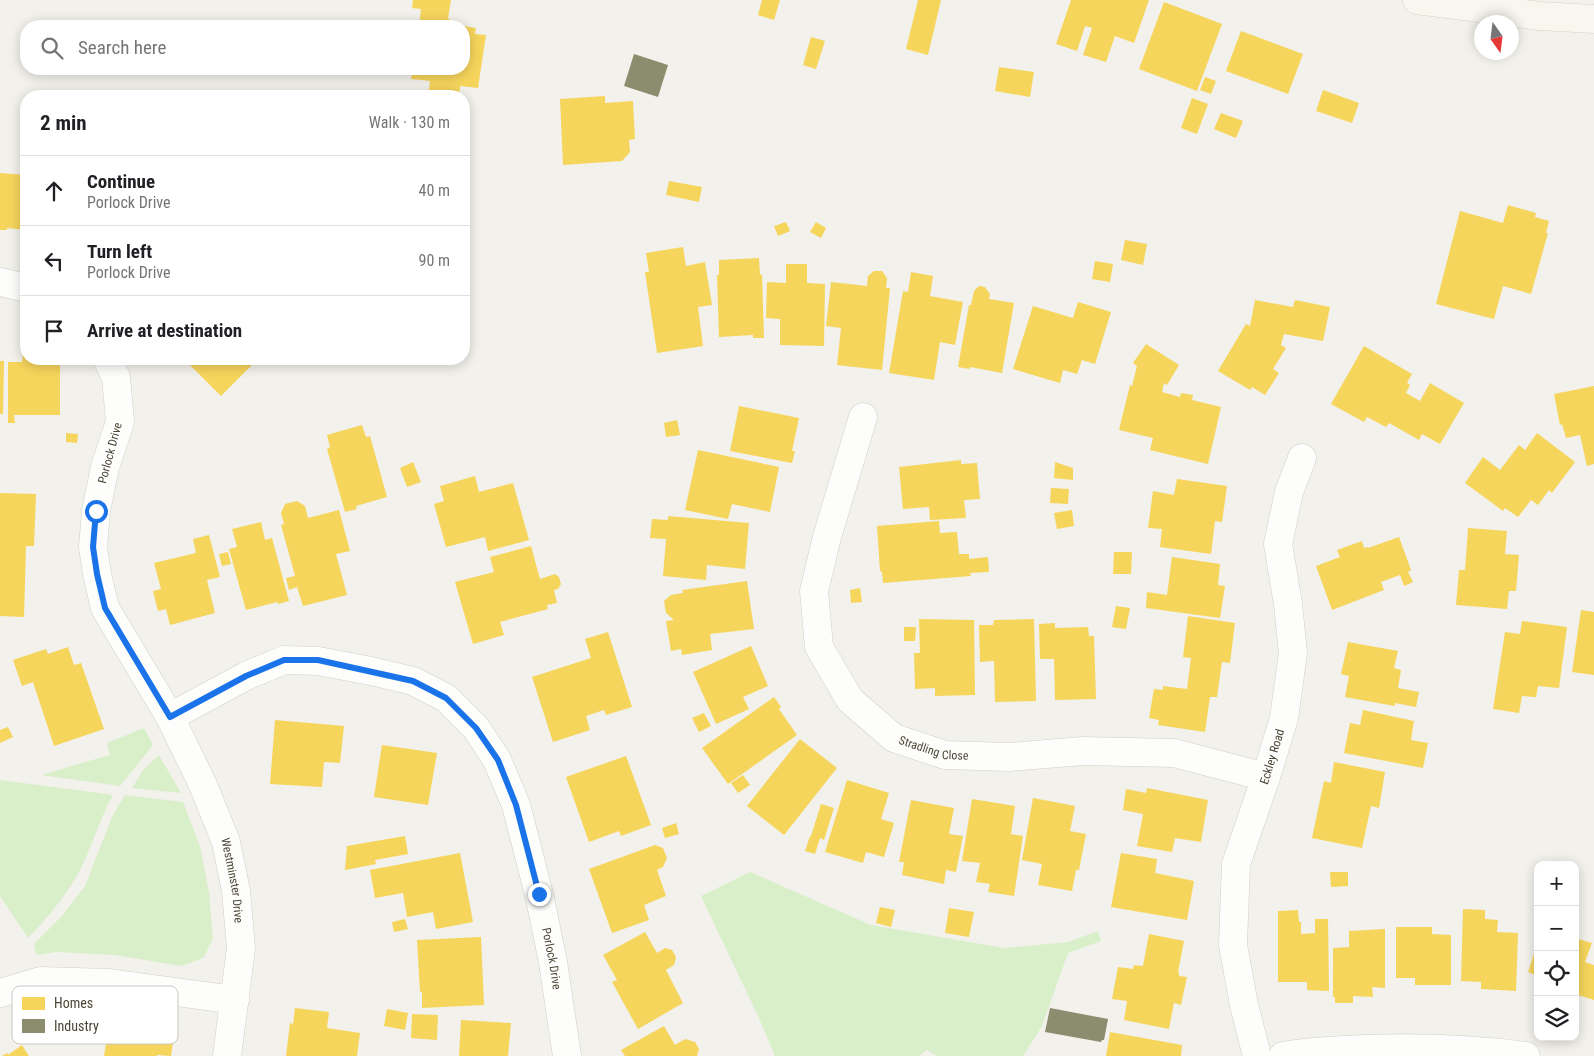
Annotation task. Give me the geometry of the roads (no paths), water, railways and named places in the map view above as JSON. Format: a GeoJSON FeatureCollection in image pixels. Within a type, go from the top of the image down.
{"type":"FeatureCollection","features":[{"type":"Feature","properties":{"kind":"main road"},"geometry":{"type":"LineString","coordinates":[[1417,0],[1540,16],[1594,19]]}},
{"type":"Feature","properties":{"kind":"street"},"geometry":{"type":"LineString","coordinates":[[0,282],[20,287]]}},
{"type":"Feature","properties":{"kind":"street","name":"Porlock Drive"},"geometry":{"type":"LineString","coordinates":[[110,365],[116,378],[120,422],[105,467],[96,511],[93,547],[97,574],[105,608],[170,717],[246,676],[284,660],[318,660],[371,671],[413,681],[446,698],[476,728],[498,760],[516,805],[539,894],[553,962],[567,1056]]}},
{"type":"Feature","properties":{"kind":"street","name":"Stradling Close"},"geometry":{"type":"LineString","coordinates":[[863,417],[814,590],[819,647],[850,700],[894,738],[945,755],[1009,756],[1083,751],[1174,753],[1266,777]]}},
{"type":"Feature","properties":{"kind":"street","name":"Eckley Road"},"geometry":{"type":"LineString","coordinates":[[1257,1056],[1244,1005],[1233,944],[1236,864],[1284,718],[1293,653],[1288,604],[1278,544],[1289,492],[1302,458]]}},
{"type":"Feature","properties":{"kind":"street","name":"Westminster Drive"},"geometry":{"type":"LineString","coordinates":[[170,717],[203,785],[226,842],[236,891],[241,948],[227,1056]]}},
{"type":"Feature","properties":{"kind":"street"},"geometry":{"type":"LineString","coordinates":[[24,986],[41,981],[109,983],[131,986]]}},
{"type":"Feature","properties":{"kind":"street"},"geometry":{"type":"LineString","coordinates":[[0,993],[12,989]]}},
{"type":"Feature","properties":{"kind":"street"},"geometry":{"type":"LineString","coordinates":[[178,992],[235,1000]]}},
{"type":"Feature","properties":{"kind":"street"},"geometry":{"type":"LineString","coordinates":[[1283,1056],[1310,1051],[1412,1048],[1488,1051],[1526,1056]]}}]}
